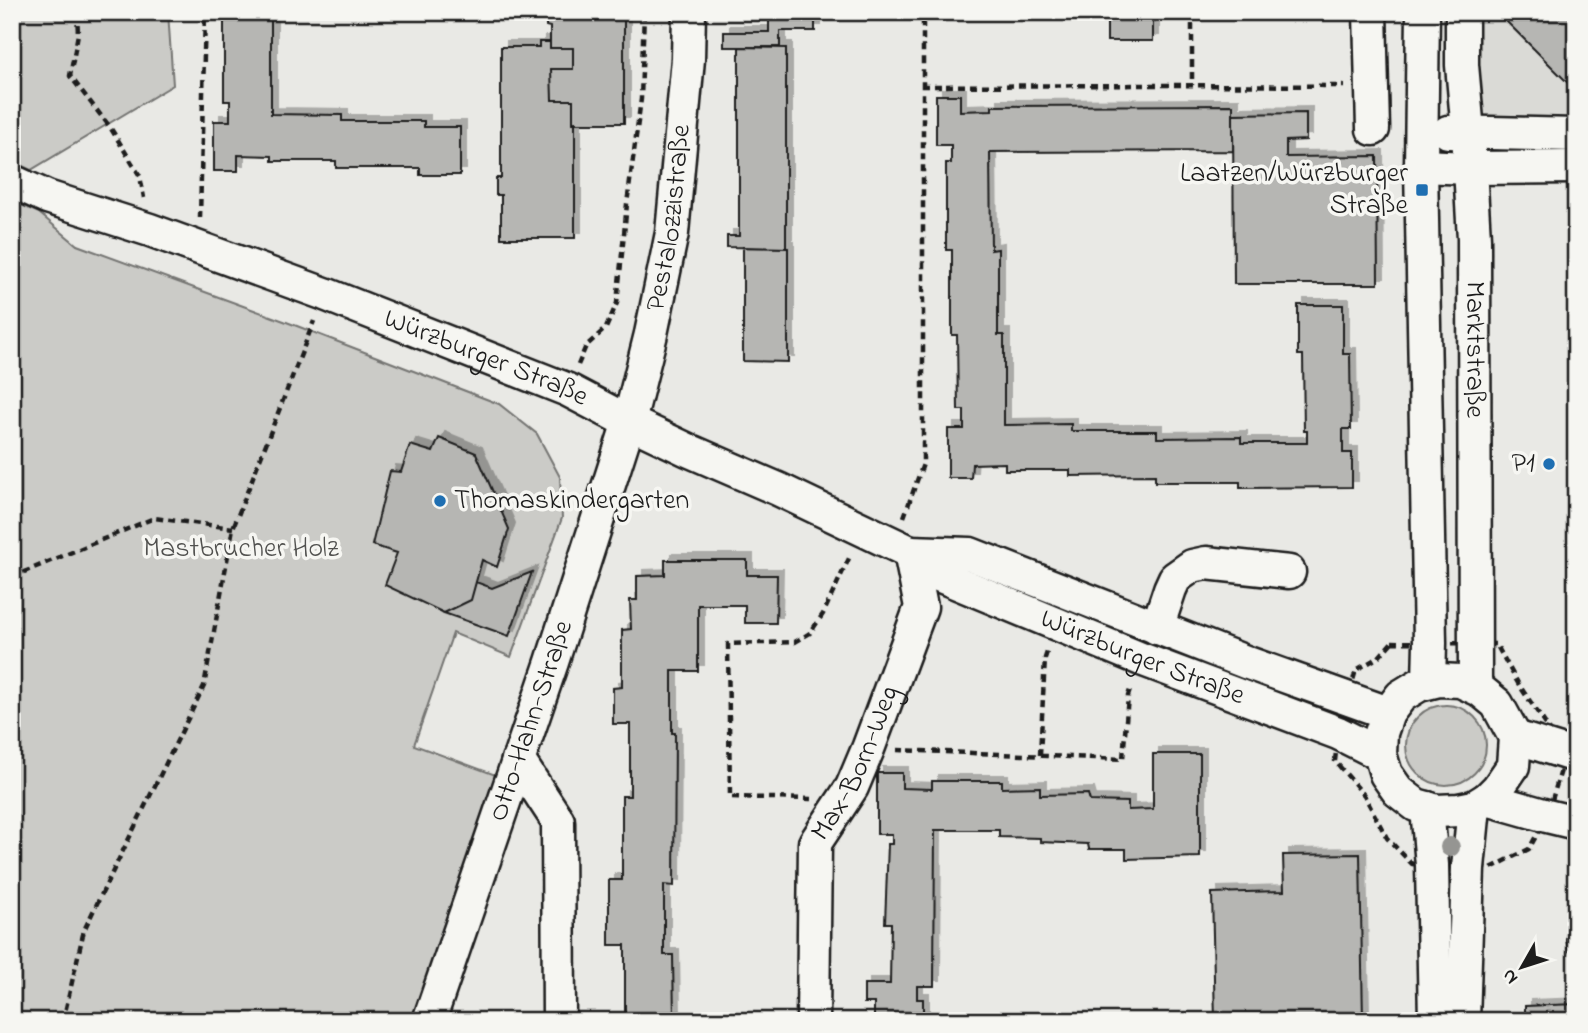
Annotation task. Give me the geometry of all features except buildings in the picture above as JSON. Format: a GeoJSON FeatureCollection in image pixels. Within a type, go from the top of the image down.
{"type":"FeatureCollection","features":[{"type":"Feature","properties":{"kind":"street","name":"Pestalozzistraße"},"geometry":{"type":"LineString","coordinates":[[629,422],[672,233],[688,59],[689,12]]}},
{"type":"Feature","properties":{"kind":"street"},"geometry":{"type":"LineString","coordinates":[[1370,12],[1373,129]]}},
{"type":"Feature","properties":{"kind":"street","name":"Marktstraße"},"geometry":{"type":"LineString","coordinates":[[1423,12],[1421,166],[1429,682]]}},
{"type":"Feature","properties":{"kind":"street","name":"Marktstraße"},"geometry":{"type":"LineString","coordinates":[[1462,12],[1462,65],[1474,239],[1475,687]]}},
{"type":"Feature","properties":{"kind":"street"},"geometry":{"type":"LineString","coordinates":[[1422,132],[1576,135]]}},
{"type":"Feature","properties":{"kind":"street"},"geometry":{"type":"LineString","coordinates":[[1421,166],[1576,167]]}},
{"type":"Feature","properties":{"kind":"street","name":"Würzburger Straße"},"geometry":{"type":"LineString","coordinates":[[12,181],[47,197],[150,230],[325,294],[568,390],[688,450],[778,489],[910,552],[931,572],[1141,659],[1338,733],[1380,754]]}},
{"type":"Feature","properties":{"kind":"street","name":"Otto-Hahn-Straße"},"geometry":{"type":"LineString","coordinates":[[429,1021],[552,662],[629,422]]}},
{"type":"Feature","properties":{"kind":"street","name":"Würzburger Straße"},"geometry":{"type":"LineString","coordinates":[[910,552],[970,554],[1248,663],[1388,713]]}},
{"type":"Feature","properties":{"kind":"street","name":"Max-Born-Weg"},"geometry":{"type":"LineString","coordinates":[[813,1021],[815,843],[852,787],[922,607],[910,552]]}},
{"type":"Feature","properties":{"kind":"street"},"geometry":{"type":"LineString","coordinates":[[1157,628],[1175,578],[1192,566],[1206,563],[1289,572]]}},
{"type":"Feature","properties":{"kind":"street"},"geometry":{"type":"LineString","coordinates":[[1460,681],[1475,687],[1497,704],[1515,737],[1513,766],[1499,788],[1480,803],[1459,810],[1437,811],[1416,805],[1398,791],[1386,774],[1380,754],[1381,733],[1388,713],[1401,696],[1429,682],[1460,681]]}},
{"type":"Feature","properties":{"kind":"street"},"geometry":{"type":"LineString","coordinates":[[1515,737],[1571,755]]}},
{"type":"Feature","properties":{"kind":"street"},"geometry":{"type":"LineString","coordinates":[[518,760],[558,821],[559,1021]]}},
{"type":"Feature","properties":{"kind":"street"},"geometry":{"type":"LineString","coordinates":[[1480,803],[1561,820]]}},
{"type":"Feature","properties":{"kind":"street"},"geometry":{"type":"LineString","coordinates":[[1463,1021],[1468,868],[1480,803]]}},
{"type":"Feature","properties":{"kind":"street"},"geometry":{"type":"LineString","coordinates":[[1427,808],[1432,865],[1435,1021]]}},
{"type":"Feature","properties":{"kind":"path"},"geometry":{"type":"LineString","coordinates":[[77,12],[78,34],[70,76],[110,127],[140,176],[150,230]]}},
{"type":"Feature","properties":{"kind":"path"},"geometry":{"type":"LineString","coordinates":[[192,246],[200,221],[205,12]]}},
{"type":"Feature","properties":{"kind":"path"},"geometry":{"type":"LineString","coordinates":[[568,390],[586,346],[606,328],[617,303],[626,204],[641,99],[644,12]]}},
{"type":"Feature","properties":{"kind":"path"},"geometry":{"type":"LineString","coordinates":[[910,552],[903,521],[923,464],[923,12]]}},
{"type":"Feature","properties":{"kind":"path"},"geometry":{"type":"LineString","coordinates":[[1192,12],[1192,85]]}},
{"type":"Feature","properties":{"kind":"path"},"geometry":{"type":"LineString","coordinates":[[922,86],[1373,86]]}},
{"type":"Feature","properties":{"kind":"path"},"geometry":{"type":"LineString","coordinates":[[62,1021],[84,930],[204,686],[233,528],[325,294]]}},
{"type":"Feature","properties":{"kind":"path"},"geometry":{"type":"LineString","coordinates":[[12,577],[154,518],[233,528]]}},
{"type":"Feature","properties":{"kind":"path"},"geometry":{"type":"LineString","coordinates":[[843,799],[730,797],[727,644],[795,642],[810,633],[823,614],[862,530]]}},
{"type":"Feature","properties":{"kind":"path"},"geometry":{"type":"LineString","coordinates":[[1040,755],[1045,658],[1058,624]]}},
{"type":"Feature","properties":{"kind":"path"},"geometry":{"type":"LineString","coordinates":[[1392,642],[1379,657],[1356,670],[1338,733],[1335,761],[1364,795],[1387,838],[1412,863],[1468,868],[1491,868],[1529,849],[1561,820],[1571,755],[1519,685],[1496,643]]}},
{"type":"Feature","properties":{"kind":"path"},"geometry":{"type":"LineString","coordinates":[[868,749],[1123,759],[1128,696],[1141,659]]}},
{"type":"Feature","properties":{"kind":"path"},"geometry":{"type":"LineString","coordinates":[[1576,706],[1566,709],[1576,721]]}},
{"type":"Feature","properties":{"kind":"shaded area"},"geometry":{"type":"Polygon","coordinates":[[[1468,12],[1576,12],[1576,117],[1468,118],[1468,12]]]}},
{"type":"Feature","properties":{"kind":"green space"},"geometry":{"type":"Polygon","coordinates":[[[12,12],[168,12],[173,85],[31,170],[12,161],[12,12]]]}},
{"type":"Feature","properties":{"kind":"green space","name":"Mastbrucher Holz"},"geometry":{"type":"Polygon","coordinates":[[[12,201],[39,213],[77,245],[499,404],[537,434],[560,477],[562,518],[511,657],[453,633],[414,745],[504,778],[413,1021],[12,1021],[12,201]]]}},
{"type":"Feature","properties":{"kind":"green space"},"geometry":{"type":"Polygon","coordinates":[[[1438,705],[1454,705],[1475,716],[1486,737],[1486,753],[1475,774],[1454,785],[1438,785],[1424,779],[1412,767],[1406,753],[1406,737],[1412,723],[1424,711],[1438,705]]]}},
{"type":"Feature","properties":{"kind":"place","name":"Laatzen/Würzburger Straße"},"geometry":{"type":"Point","coordinates":[1422,190]}},
{"type":"Feature","properties":{"kind":"place","name":"P1"},"geometry":{"type":"Point","coordinates":[1549,464]}},
{"type":"Feature","properties":{"kind":"place","name":"Thomaskindergarten"},"geometry":{"type":"Point","coordinates":[440,501]}}]}
